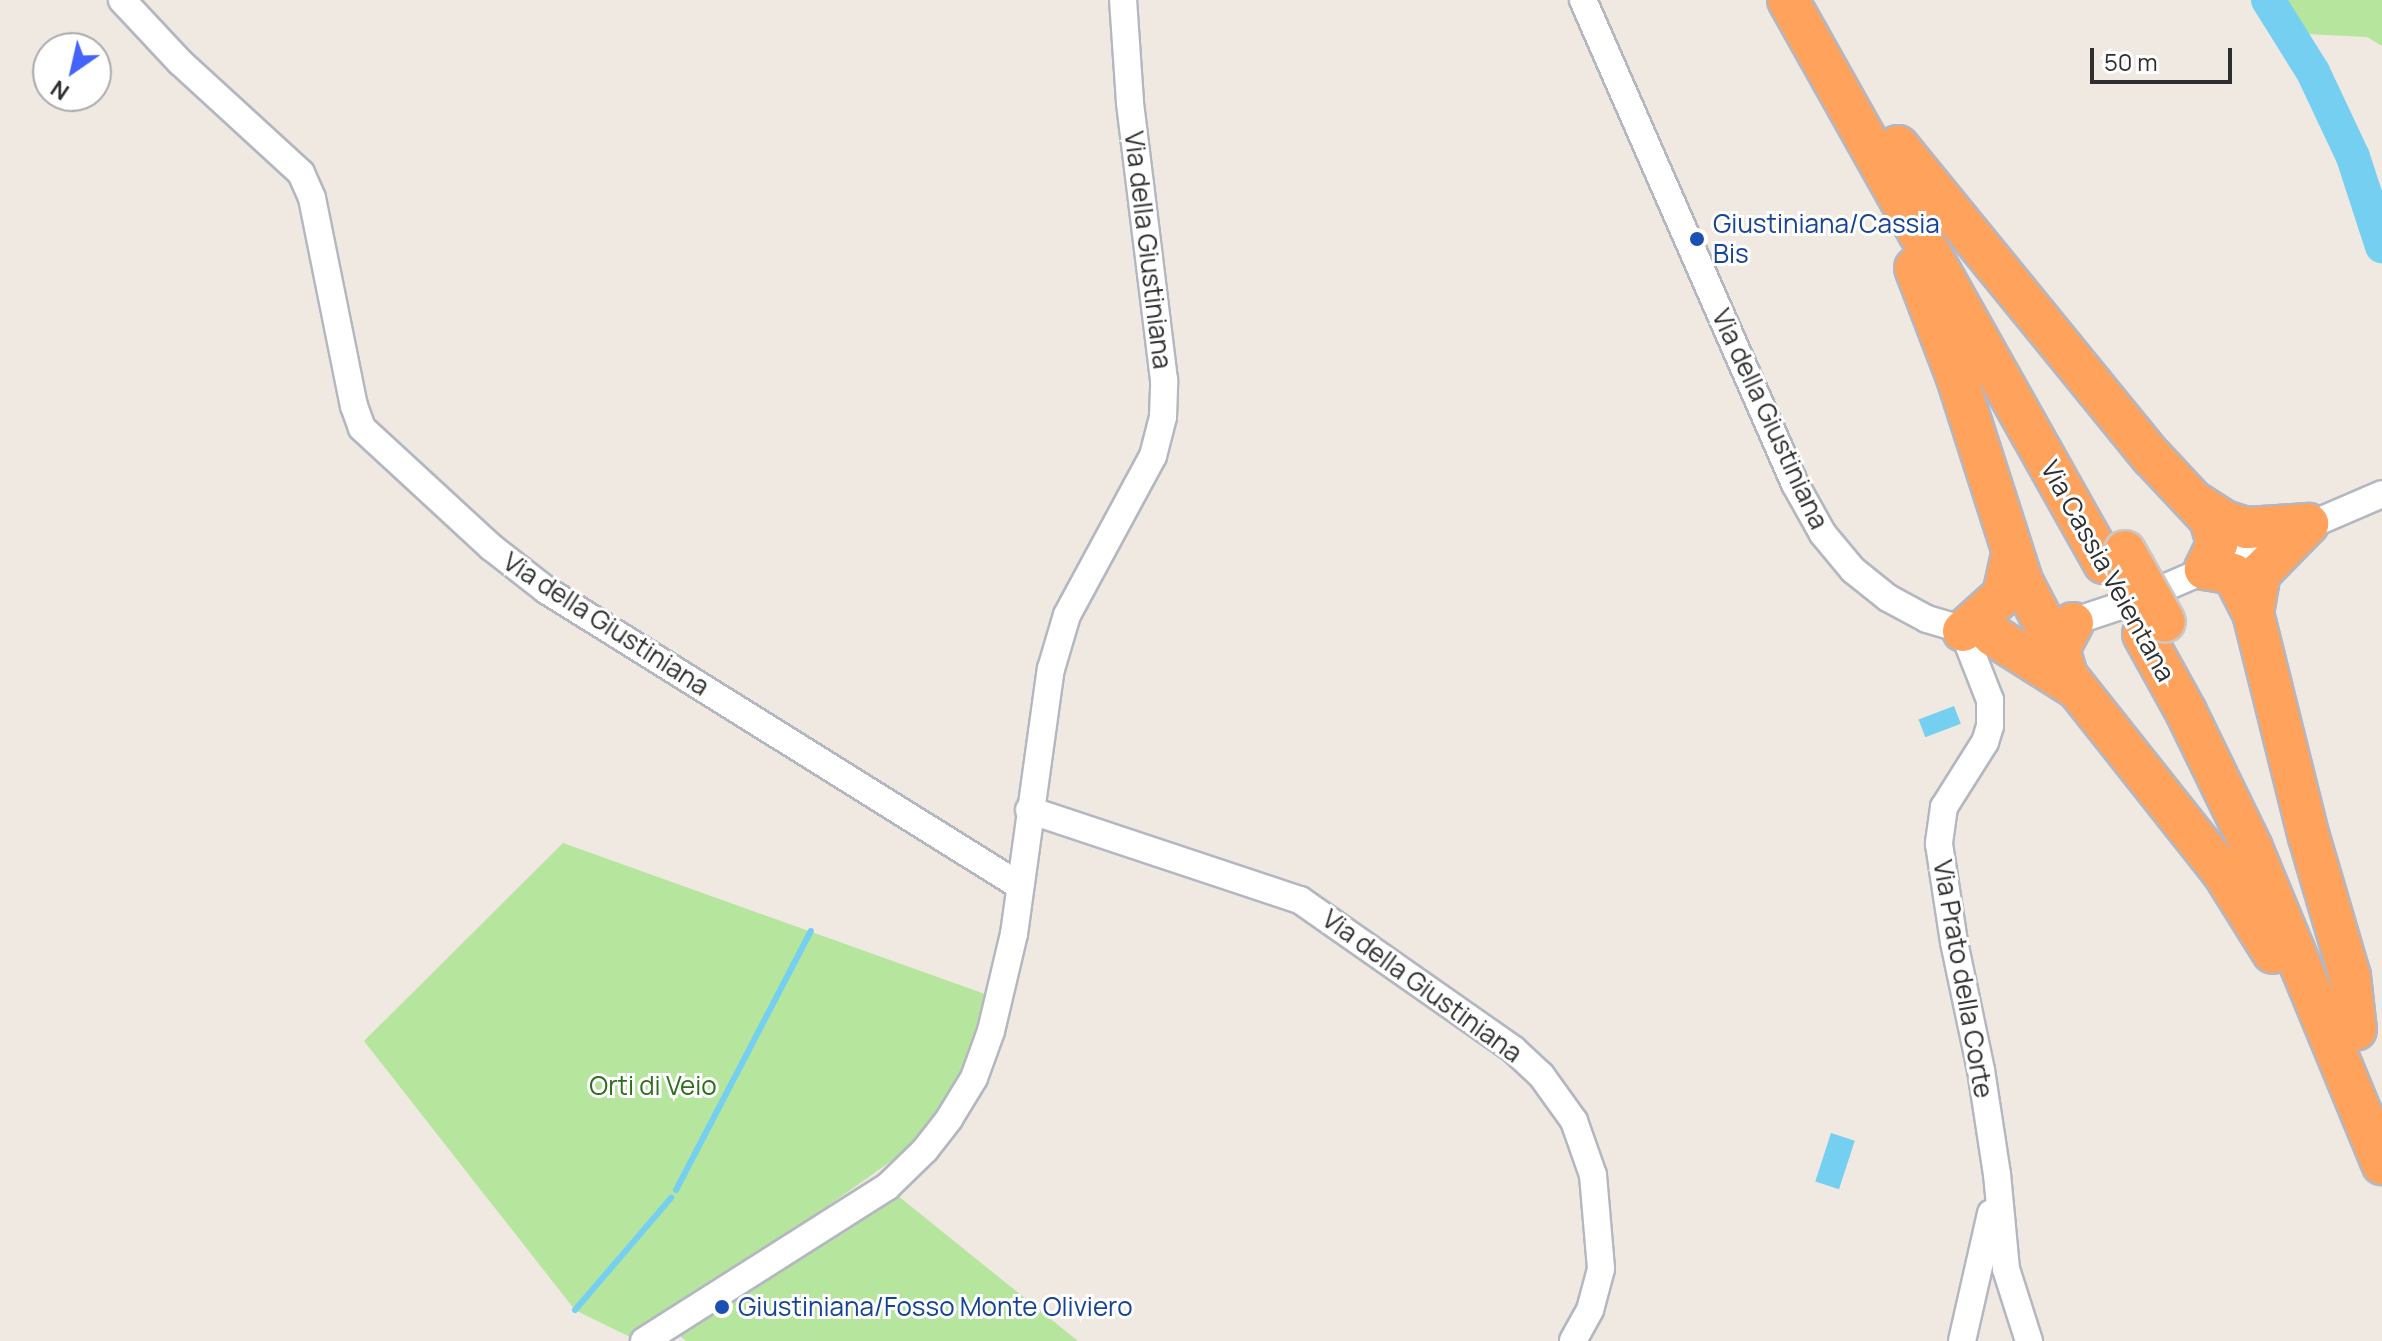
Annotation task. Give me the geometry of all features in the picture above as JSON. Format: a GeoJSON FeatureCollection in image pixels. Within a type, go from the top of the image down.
{"type":"FeatureCollection","features":[{"type":"Feature","properties":{"kind":"highway","name":"Via Cassia Veientana"},"geometry":{"type":"LineString","coordinates":[[1788,0],[1882,141],[2154,628],[2273,832],[2344,1032],[2382,1164]]}},
{"type":"Feature","properties":{"kind":"highway","name":"Via Cassia Veientana"},"geometry":{"type":"LineString","coordinates":[[1818,0],[1882,141]]}},
{"type":"Feature","properties":{"kind":"highway"},"geometry":{"type":"LineString","coordinates":[[1882,141],[2214,526],[2218,539],[2216,552],[2205,569],[2233,574],[2253,613],[2306,827],[2350,976],[2344,1032]]}},
{"type":"Feature","properties":{"kind":"highway"},"geometry":{"type":"LineString","coordinates":[[1882,141],[2012,554],[2026,590],[2060,626],[2059,649],[2064,670],[2074,687],[2223,873],[2262,931],[2292,991],[2344,1032]]}},
{"type":"Feature","properties":{"kind":"highway"},"geometry":{"type":"LineString","coordinates":[[2198,504],[2224,521],[2247,528],[2308,524]]}},
{"type":"Feature","properties":{"kind":"highway"},"geometry":{"type":"LineString","coordinates":[[2253,613],[2260,573],[2308,524]]}},
{"type":"Feature","properties":{"kind":"highway"},"geometry":{"type":"LineString","coordinates":[[2012,554],[2003,595],[1977,633],[2074,687]]}},
{"type":"Feature","properties":{"kind":"highway","name":"Via Cassia Veientana"},"geometry":{"type":"LineString","coordinates":[[2344,1032],[2382,1096]]}},
{"type":"Feature","properties":{"kind":"street","name":"Via della Giustiniana"},"geometry":{"type":"LineString","coordinates":[[122,0],[180,62],[301,173],[312,198],[354,406],[362,428],[491,547],[546,590],[1020,886]]}},
{"type":"Feature","properties":{"kind":"street","name":"Via della Giustiniana"},"geometry":{"type":"LineString","coordinates":[[644,1341],[887,1187],[925,1150],[974,1078],[999,999],[1020,886],[1051,669],[1067,615],[1153,456],[1163,417],[1164,380],[1130,102],[1123,0]]}},
{"type":"Feature","properties":{"kind":"street","name":"Via della Giustiniana"},"geometry":{"type":"LineString","coordinates":[[1583,0],[1811,514],[1836,552],[1871,586],[1917,615],[1977,633],[2060,626],[2159,591],[2382,494]]}},
{"type":"Feature","properties":{"kind":"street","name":"Via Prato della Corte"},"geometry":{"type":"LineString","coordinates":[[1977,633],[1990,700],[1990,726],[1985,742],[1944,807],[1939,844],[1997,1174],[2006,1269],[2029,1341]]}},
{"type":"Feature","properties":{"kind":"street","name":"Via della Giustiniana"},"geometry":{"type":"LineString","coordinates":[[1029,810],[1182,858],[1300,900],[1514,1050],[1541,1075],[1574,1121],[1593,1175],[1601,1269],[1590,1310],[1573,1341]]}},
{"type":"Feature","properties":{"kind":"street"},"geometry":{"type":"LineString","coordinates":[[1962,1341],[1989,1228],[1997,1174]]}},
{"type":"Feature","properties":{"kind":"green space"},"geometry":{"type":"Polygon","coordinates":[[[2272,0],[2382,0],[2382,46],[2367,37],[2306,34],[2287,21],[2272,0]]]}},
{"type":"Feature","properties":{"kind":"green space","name":"Orti di Veio"},"geometry":{"type":"Polygon","coordinates":[[[563,843],[999,999],[961,1084],[911,1147],[787,1235],[632,1338],[575,1310],[364,1041],[563,843]]]}},
{"type":"Feature","properties":{"kind":"green space"},"geometry":{"type":"Polygon","coordinates":[[[887,1187],[1078,1341],[686,1341],[680,1336],[887,1187]]]}},
{"type":"Feature","properties":{"kind":"water"},"geometry":{"type":"Polygon","coordinates":[[[1954,706],[1961,724],[1925,737],[1919,720],[1954,706]]]}},
{"type":"Feature","properties":{"kind":"water"},"geometry":{"type":"Polygon","coordinates":[[[1831,1133],[1855,1141],[1839,1189],[1815,1182],[1831,1133]]]}},
{"type":"Feature","properties":{"kind":"waterway"},"geometry":{"type":"LineString","coordinates":[[2268,0],[2313,72],[2353,157],[2382,246]]}},
{"type":"Feature","properties":{"kind":"waterway"},"geometry":{"type":"LineString","coordinates":[[676,1190],[811,931]]}},
{"type":"Feature","properties":{"kind":"waterway"},"geometry":{"type":"LineString","coordinates":[[575,1310],[671,1198]]}},
{"type":"Feature","properties":{"kind":"place","name":"Giustiniana/Cassia Bis"},"geometry":{"type":"Point","coordinates":[1697,239]}},
{"type":"Feature","properties":{"kind":"place","name":"Giustiniana/Fosso Monte Oliviero"},"geometry":{"type":"Point","coordinates":[722,1307]}}]}
